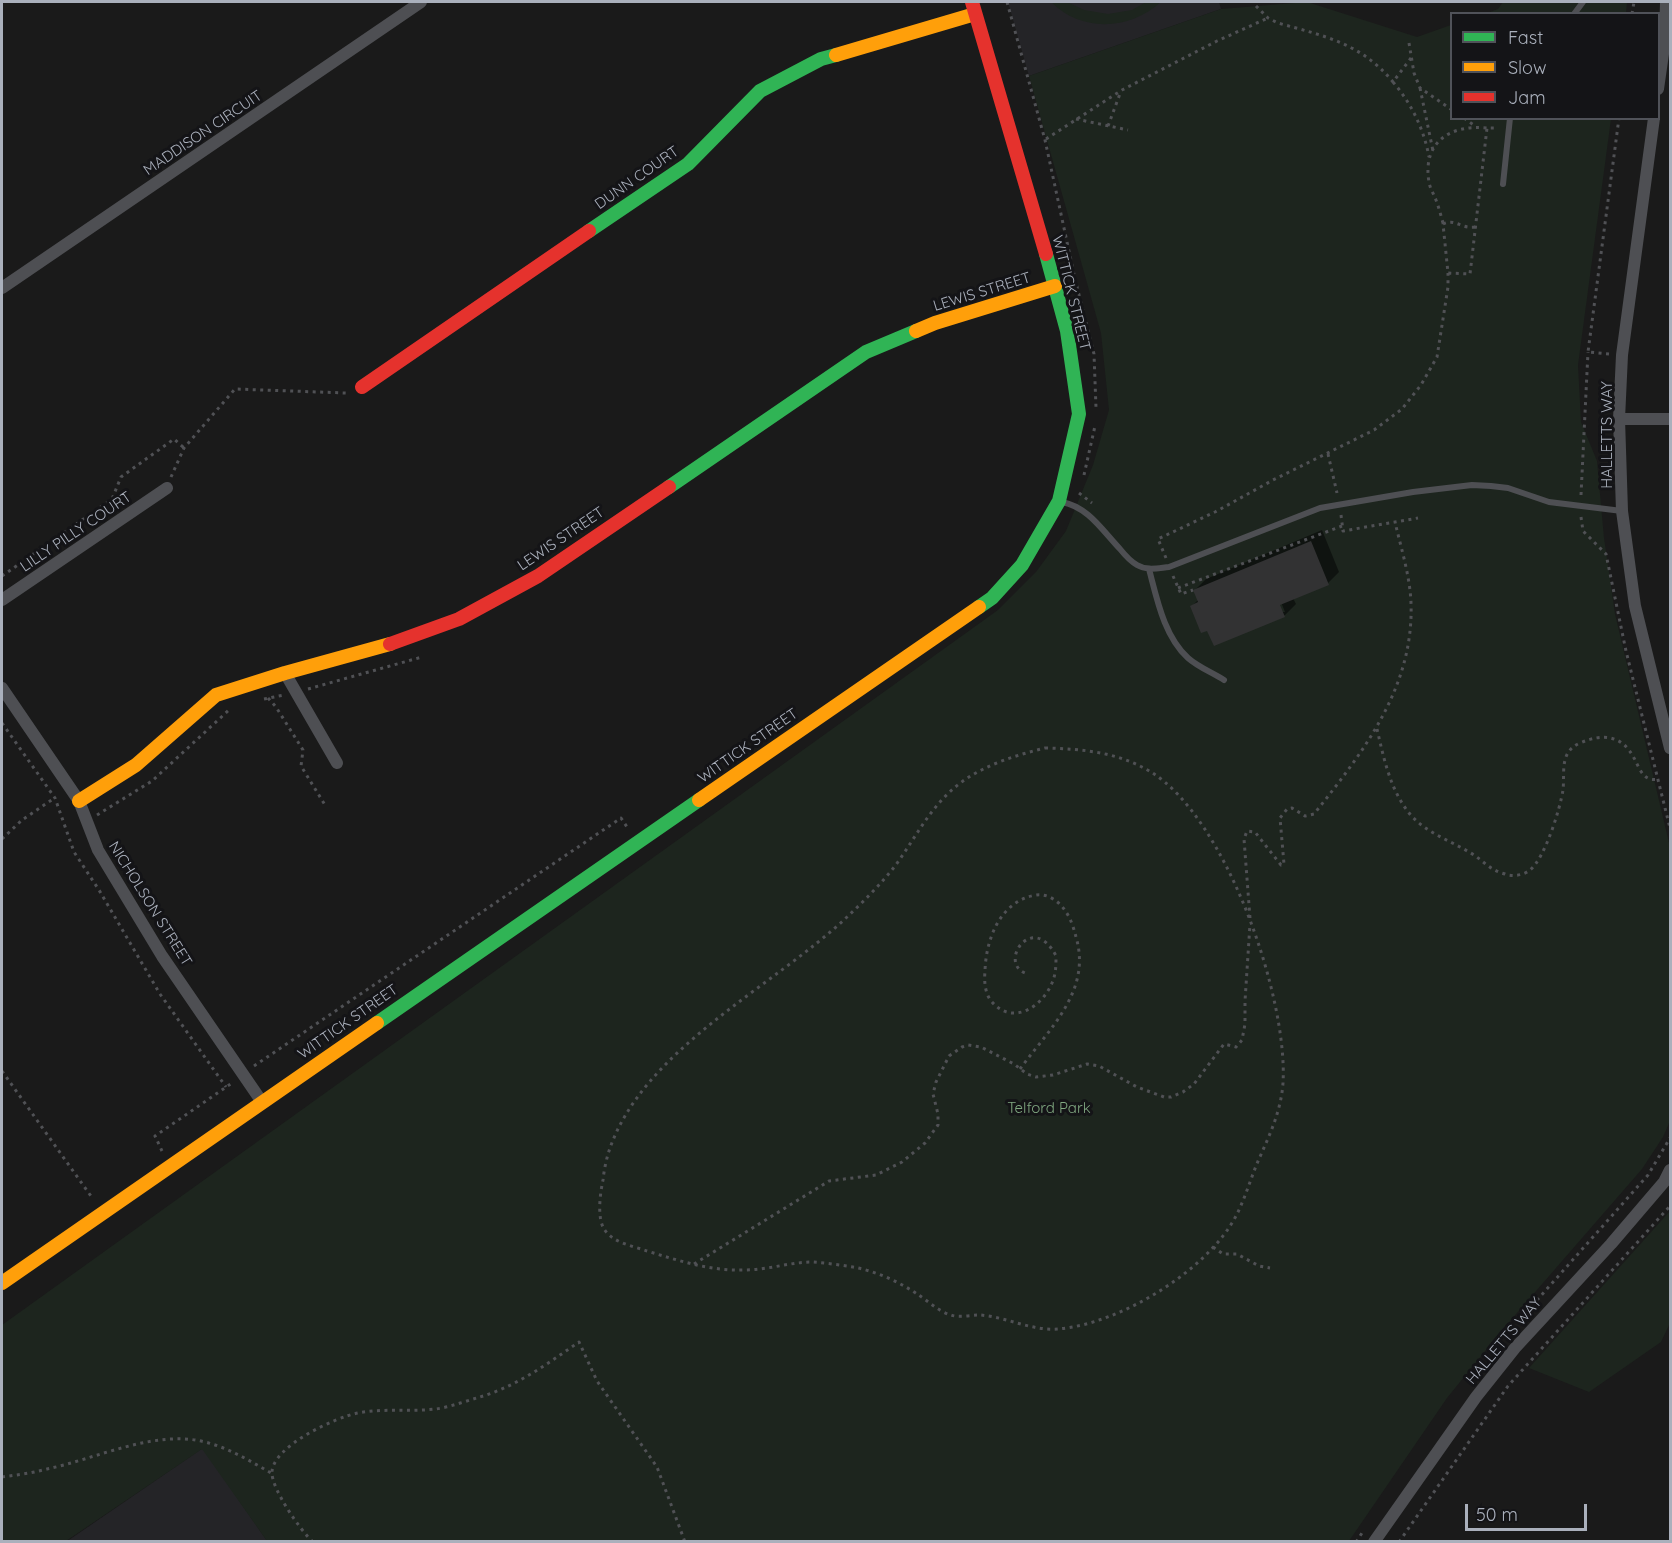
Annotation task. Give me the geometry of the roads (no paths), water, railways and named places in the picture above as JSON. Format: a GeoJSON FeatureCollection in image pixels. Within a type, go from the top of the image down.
{"type":"FeatureCollection","features":[{"type":"Feature","properties":{"kind":"street","name":"MADDISON CIRCUIT"},"geometry":{"type":"LineString","coordinates":[[2,288],[422,2]]}},
{"type":"Feature","properties":{"kind":"street"},"geometry":{"type":"LineString","coordinates":[[1660,80],[1665,40],[1665,2]]}},
{"type":"Feature","properties":{"kind":"street","name":"WITTICK STREET"},"geometry":{"type":"LineString","coordinates":[[2,1283],[992,598],[1022,565],[1059,501],[1079,414],[1067,331],[974,8]]}},
{"type":"Feature","properties":{"kind":"street","name":"DUNN COURT"},"geometry":{"type":"LineString","coordinates":[[362,387],[688,164],[760,91],[821,59],[974,8]]}},
{"type":"Feature","properties":{"kind":"street","name":"HALLETTS WAY"},"geometry":{"type":"LineString","coordinates":[[1654,120],[1622,355],[1619,419],[1622,511],[1635,606],[1670,744]]}},
{"type":"Feature","properties":{"kind":"street","name":"LEWIS STREET"},"geometry":{"type":"LineString","coordinates":[[79,801],[136,765],[216,695],[379,648],[459,619],[538,576],[866,352],[935,323],[1055,286]]}},
{"type":"Feature","properties":{"kind":"street"},"geometry":{"type":"LineString","coordinates":[[1619,419],[1671,419]]}},
{"type":"Feature","properties":{"kind":"street","name":"LILLY PILLY COURT"},"geometry":{"type":"LineString","coordinates":[[2,600],[167,488]]}},
{"type":"Feature","properties":{"kind":"street"},"geometry":{"type":"LineString","coordinates":[[285,674],[337,763]]}},
{"type":"Feature","properties":{"kind":"street","name":"NICHOLSON STREET"},"geometry":{"type":"LineString","coordinates":[[2,688],[79,801],[98,850],[162,956],[262,1102]]}},
{"type":"Feature","properties":{"kind":"street","name":"HALLETTS WAY"},"geometry":{"type":"LineString","coordinates":[[1374,1542],[1476,1397],[1515,1348],[1611,1244],[1664,1182],[1671,1170]]}},
{"type":"Feature","properties":{"kind":"lane"},"geometry":{"type":"LineString","coordinates":[[1503,184],[1510,120]]}},
{"type":"Feature","properties":{"kind":"lane"},"geometry":{"type":"LineString","coordinates":[[1059,501],[1074,504],[1084,510],[1127,557],[1136,565],[1149,569],[1169,567],[1320,508],[1413,492],[1472,485],[1491,486],[1508,488],[1549,502],[1622,511]]}},
{"type":"Feature","properties":{"kind":"lane"},"geometry":{"type":"LineString","coordinates":[[1149,569],[1167,626],[1176,644],[1189,659],[1224,680]]}},
{"type":"Feature","properties":{"kind":"park label","name":"Telford Park"},"geometry":{"type":"Point","coordinates":[1049,1108]}}]}
